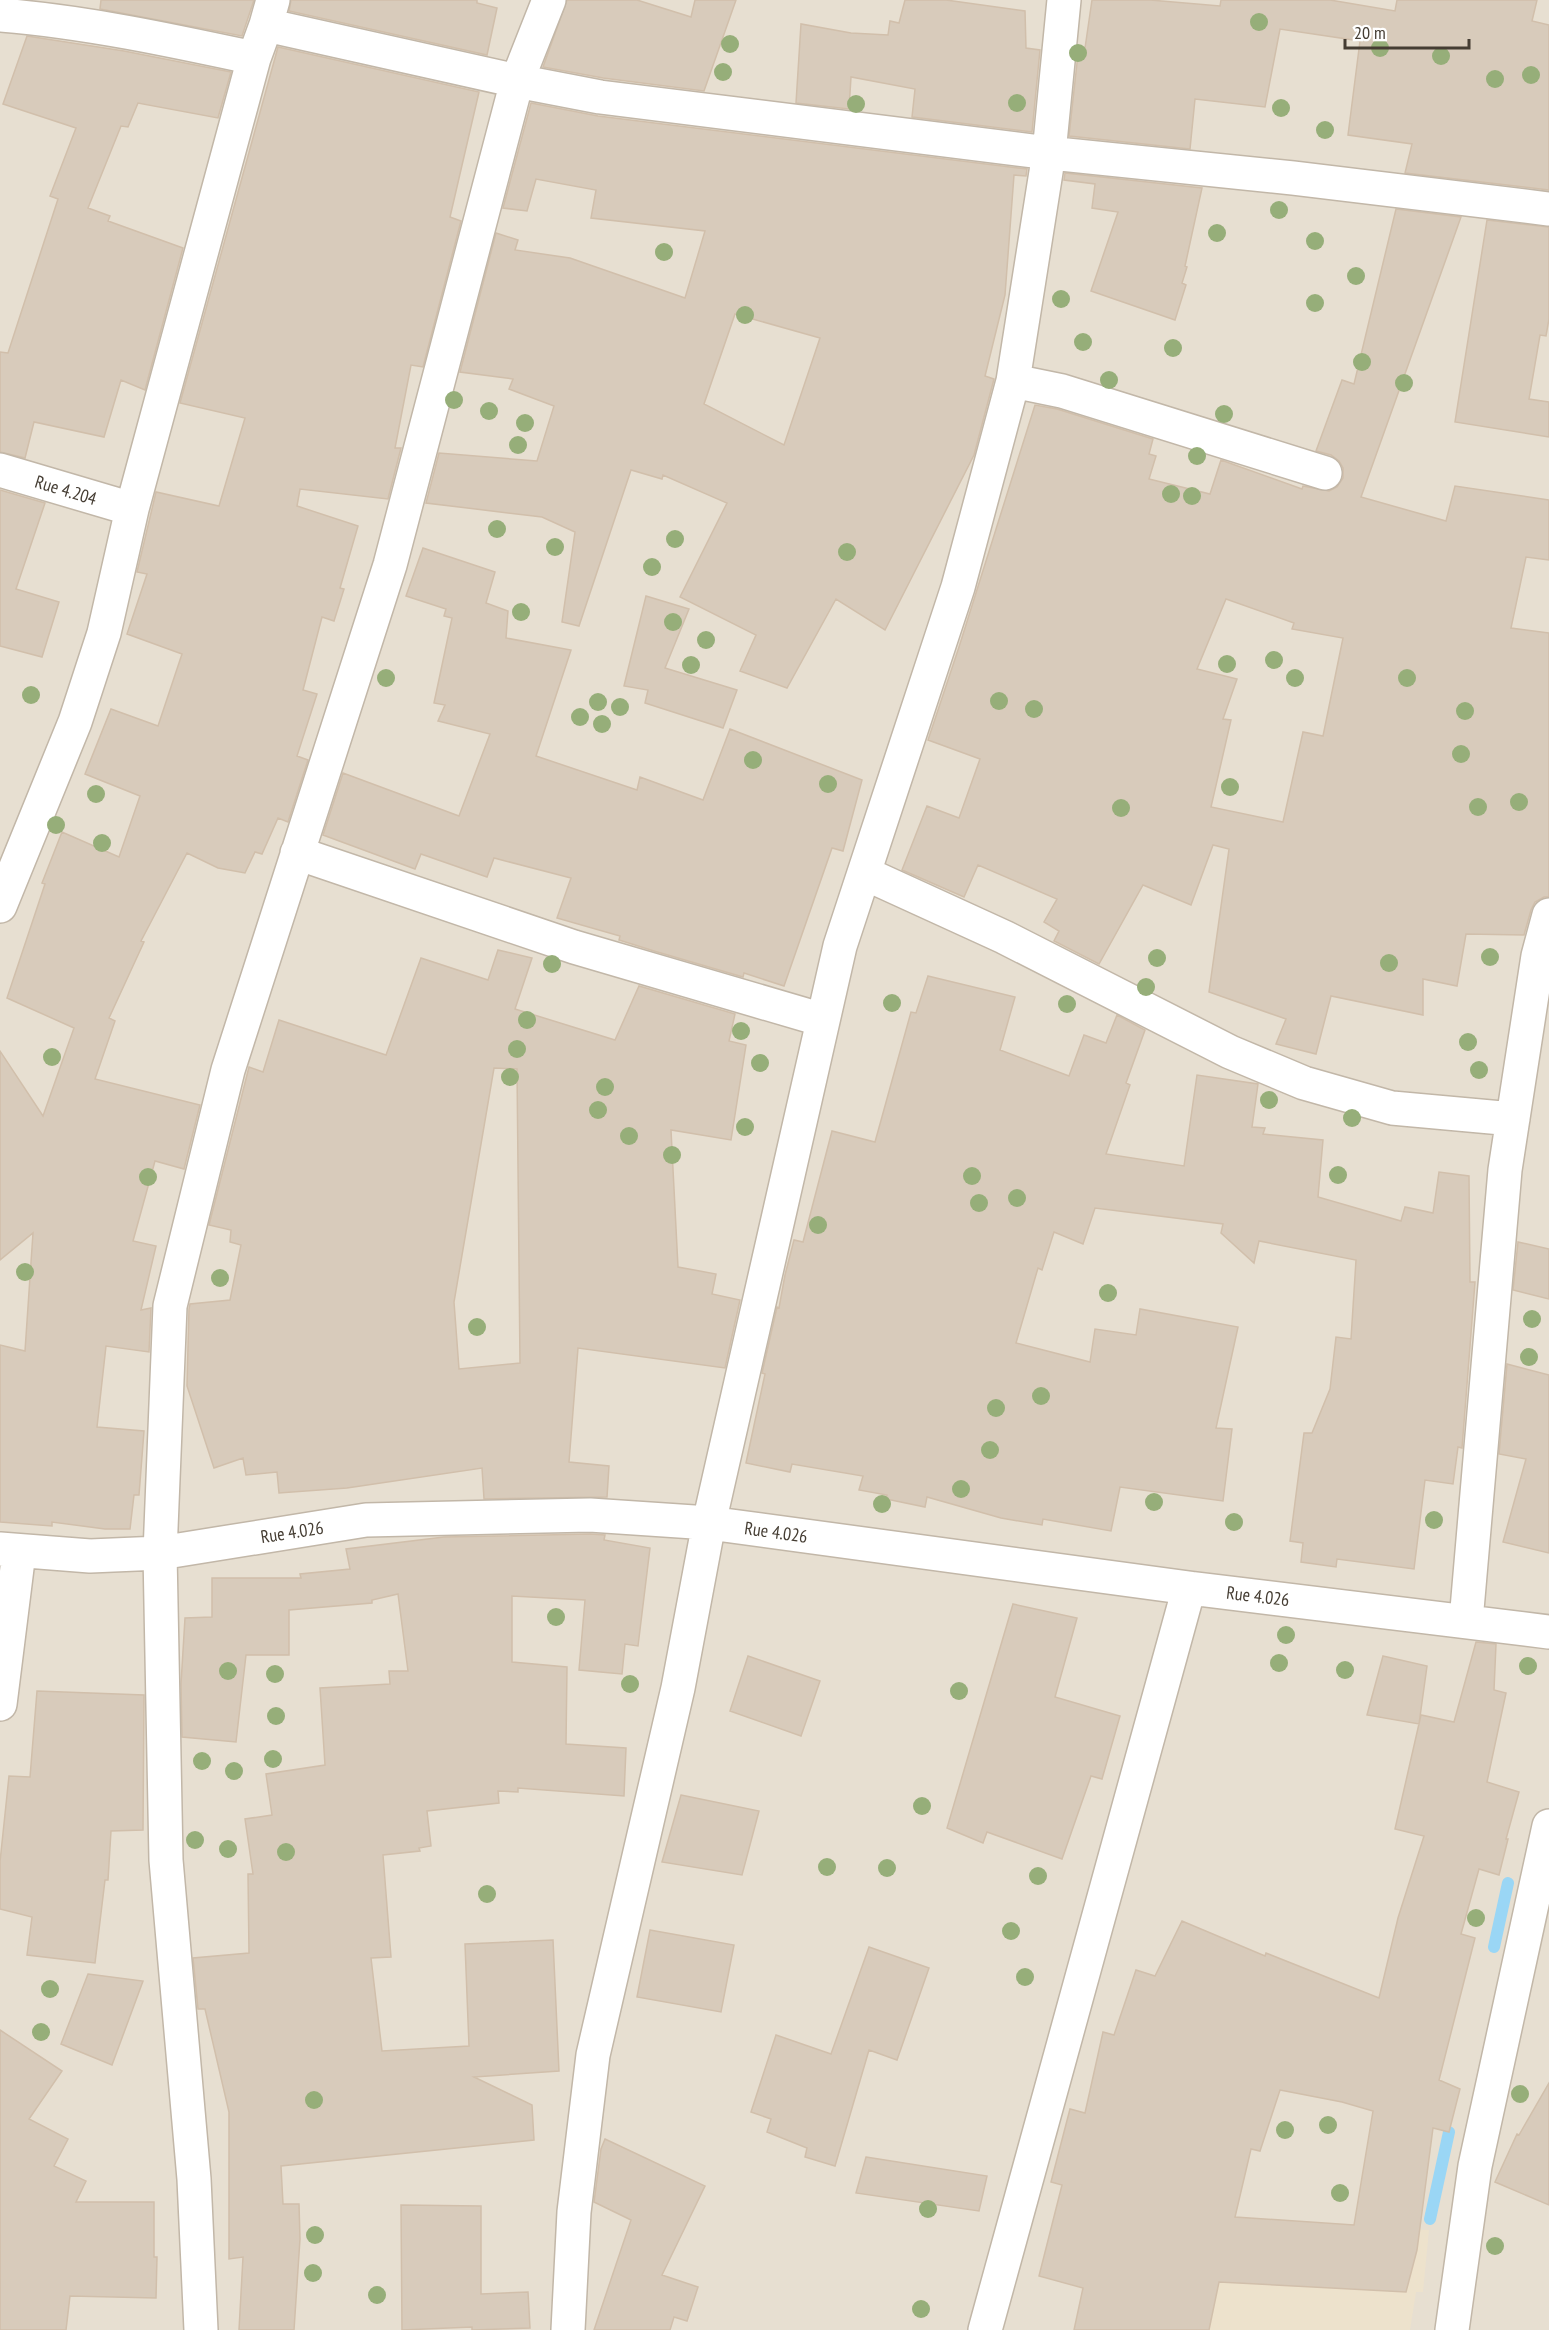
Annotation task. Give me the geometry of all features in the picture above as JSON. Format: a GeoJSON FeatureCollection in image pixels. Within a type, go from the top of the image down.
{"type":"FeatureCollection","features":[{"type":"Feature","properties":{"kind":"street"},"geometry":{"type":"LineString","coordinates":[[201,2330],[194,2179],[166,1860],[159,1553],[170,1306],[228,1070],[390,565],[517,81],[549,0]]}},
{"type":"Feature","properties":{"kind":"street"},"geometry":{"type":"LineString","coordinates":[[568,2330],[574,2212],[594,2055],[678,1688],[709,1523],[840,946],[958,587],[1013,381],[1049,153],[1064,0]]}},
{"type":"Feature","properties":{"kind":"street"},"geometry":{"type":"LineString","coordinates":[[0,906],[75,722],[104,633],[132,509],[254,58],[269,12],[517,81],[600,97],[1049,153],[1293,178],[1549,209]]}},
{"type":"Feature","properties":{"kind":"street"},"geometry":{"type":"LineString","coordinates":[[0,15],[52,19],[108,28],[254,58]]}},
{"type":"Feature","properties":{"kind":"street"},"geometry":{"type":"LineString","coordinates":[[1013,381],[1062,391],[1325,472]]}},
{"type":"Feature","properties":{"kind":"street","name":"Rue 4.204"},"geometry":{"type":"LineString","coordinates":[[0,470],[132,509]]}},
{"type":"Feature","properties":{"kind":"street"},"geometry":{"type":"LineString","coordinates":[[297,853],[574,947],[823,1020]]}},
{"type":"Feature","properties":{"kind":"street"},"geometry":{"type":"LineString","coordinates":[[864,873],[1004,937],[1230,1052],[1304,1083],[1392,1108],[1513,1119]]}},
{"type":"Feature","properties":{"kind":"street"},"geometry":{"type":"LineString","coordinates":[[1466,1621],[1505,1170],[1538,956],[1549,915]]}},
{"type":"Feature","properties":{"kind":"street","name":"Rue 4.026"},"geometry":{"type":"LineString","coordinates":[[10,1551],[90,1556],[159,1553],[366,1520],[590,1515],[709,1523],[1189,1588],[1549,1632]]}},
{"type":"Feature","properties":{"kind":"street"},"geometry":{"type":"LineString","coordinates":[[0,1704],[10,1551]]}},
{"type":"Feature","properties":{"kind":"street"},"geometry":{"type":"LineString","coordinates":[[985,2330],[1189,1588]]}},
{"type":"Feature","properties":{"kind":"street"},"geometry":{"type":"LineString","coordinates":[[1452,2330],[1475,2166],[1549,1826]]}},
{"type":"Feature","properties":{"kind":"shaded area"},"geometry":{"type":"Polygon","coordinates":[[[0,0],[1549,0],[1549,2330],[0,2330],[0,0]]]}},
{"type":"Feature","properties":{"kind":"shaded area"},"geometry":{"type":"Polygon","coordinates":[[[1146,2211],[1429,2230],[1423,2292],[1416,2292],[1410,2330],[1142,2330],[1146,2211]]]}},
{"type":"Feature","properties":{"kind":"building"},"geometry":{"type":"Polygon","coordinates":[[[101,0],[254,0],[242,36],[100,9],[101,0]]]}},
{"type":"Feature","properties":{"kind":"building"},"geometry":{"type":"Polygon","coordinates":[[[291,0],[477,0],[477,3],[497,8],[487,55],[289,11],[291,0]]]}},
{"type":"Feature","properties":{"kind":"building"},"geometry":{"type":"Polygon","coordinates":[[[567,0],[637,0],[691,17],[695,0],[736,0],[704,91],[603,78],[543,67],[567,0]]]}},
{"type":"Feature","properties":{"kind":"building"},"geometry":{"type":"Polygon","coordinates":[[[905,0],[946,0],[1025,11],[1026,48],[1040,50],[1032,132],[912,117],[915,89],[851,77],[849,109],[796,103],[801,24],[851,33],[888,35],[890,21],[899,23],[905,0]]]}},
{"type":"Feature","properties":{"kind":"building"},"geometry":{"type":"Polygon","coordinates":[[[1092,0],[1150,0],[1220,6],[1221,0],[1330,0],[1395,11],[1397,0],[1537,0],[1532,21],[1549,25],[1549,190],[1405,173],[1412,144],[1348,135],[1360,41],[1280,29],[1265,107],[1195,99],[1190,149],[1069,136],[1078,54],[1084,55],[1092,0]]]}},
{"type":"Feature","properties":{"kind":"building"},"geometry":{"type":"Polygon","coordinates":[[[27,36],[124,51],[231,72],[218,118],[138,103],[128,127],[121,126],[88,208],[110,216],[108,221],[183,248],[145,390],[121,380],[104,437],[34,422],[25,458],[0,452],[0,352],[8,353],[58,199],[50,196],[76,128],[3,104],[27,36]]]}},
{"type":"Feature","properties":{"kind":"building"},"geometry":{"type":"Polygon","coordinates":[[[278,47],[479,92],[450,217],[461,221],[423,367],[411,365],[395,448],[401,448],[388,499],[300,489],[297,506],[358,526],[340,588],[344,589],[334,621],[322,617],[303,690],[317,694],[297,756],[308,760],[288,822],[278,818],[262,854],[255,852],[245,873],[218,868],[187,853],[141,941],[144,942],[109,1018],[115,1021],[95,1079],[200,1105],[184,1169],[155,1161],[133,1241],[156,1246],[141,1310],[151,1308],[149,1352],[106,1346],[97,1427],[144,1431],[139,1495],[134,1495],[130,1529],[105,1529],[52,1522],[52,1526],[0,1522],[0,1345],[25,1351],[33,1233],[0,1260],[0,1051],[43,1116],[74,1028],[7,998],[45,884],[42,883],[62,832],[119,857],[140,796],[85,774],[111,709],[158,726],[182,654],[127,634],[147,574],[137,572],[156,492],[219,506],[245,418],[180,403],[278,47]]]}},
{"type":"Feature","properties":{"kind":"building"},"geometry":{"type":"Polygon","coordinates":[[[531,103],[598,116],[1027,169],[1026,176],[1014,175],[1005,295],[985,376],[994,379],[974,455],[885,630],[836,599],[787,688],[740,671],[756,635],[680,597],[727,503],[663,475],[662,479],[631,470],[579,626],[562,622],[575,532],[542,517],[426,503],[439,453],[537,461],[554,406],[509,389],[513,379],[460,372],[496,233],[518,240],[515,250],[570,258],[685,298],[705,231],[591,218],[596,190],[536,179],[527,211],[503,208],[531,103]],[[735,314],[704,404],[784,445],[820,338],[735,314]]]}},
{"type":"Feature","properties":{"kind":"building"},"geometry":{"type":"Polygon","coordinates":[[[1065,173],[1202,188],[1182,283],[1186,285],[1175,320],[1091,291],[1118,212],[1092,208],[1095,184],[1064,180],[1065,173]]]}},
{"type":"Feature","properties":{"kind":"building"},"geometry":{"type":"Polygon","coordinates":[[[1396,209],[1461,217],[1361,497],[1446,521],[1455,486],[1549,500],[1549,560],[1526,557],[1511,628],[1549,633],[1549,897],[1535,902],[1524,935],[1466,934],[1457,986],[1423,979],[1423,1015],[1331,996],[1316,1054],[1276,1044],[1286,1019],[1209,992],[1229,849],[1213,845],[1191,905],[1143,885],[1099,964],[1054,941],[1059,931],[1044,922],[1057,899],[978,865],[964,897],[902,870],[927,806],[959,818],[980,759],[928,740],[1035,405],[1057,409],[1153,439],[1149,454],[1156,456],[1149,479],[1210,494],[1221,460],[1302,489],[1303,486],[1329,491],[1337,487],[1343,478],[1343,468],[1339,461],[1331,455],[1316,451],[1342,380],[1354,384],[1396,209]],[[1226,599],[1197,669],[1237,679],[1223,719],[1231,720],[1211,807],[1283,822],[1303,732],[1323,736],[1343,638],[1292,629],[1294,623],[1226,599]]]}},
{"type":"Feature","properties":{"kind":"building"},"geometry":{"type":"Polygon","coordinates":[[[1487,220],[1549,227],[1549,319],[1546,336],[1540,335],[1529,399],[1549,402],[1549,437],[1455,422],[1487,220]]]}},
{"type":"Feature","properties":{"kind":"building"},"geometry":{"type":"Polygon","coordinates":[[[0,490],[45,503],[16,589],[59,602],[42,657],[0,646],[0,490]]]}},
{"type":"Feature","properties":{"kind":"building"},"geometry":{"type":"Polygon","coordinates":[[[423,548],[495,572],[486,603],[508,611],[506,638],[571,650],[536,756],[637,790],[640,777],[703,800],[730,729],[862,780],[843,851],[832,848],[784,986],[744,973],[743,977],[654,951],[619,940],[620,936],[557,918],[571,878],[494,858],[487,877],[421,854],[415,869],[323,835],[343,773],[459,816],[490,734],[438,721],[445,705],[434,703],[452,618],[444,616],[446,609],[406,596],[423,548]]]}},
{"type":"Feature","properties":{"kind":"building"},"geometry":{"type":"Polygon","coordinates":[[[646,596],[689,609],[665,668],[737,690],[723,728],[645,703],[648,690],[624,686],[646,596]]]}},
{"type":"Feature","properties":{"kind":"building"},"geometry":{"type":"Polygon","coordinates":[[[498,950],[532,958],[515,1009],[615,1040],[639,986],[735,1014],[729,1041],[746,1045],[731,1140],[671,1130],[678,1267],[716,1274],[712,1294],[740,1300],[725,1368],[578,1348],[569,1462],[609,1466],[607,1497],[484,1499],[482,1468],[347,1488],[279,1493],[277,1472],[246,1475],[243,1458],[214,1468],[187,1386],[189,1309],[190,1304],[230,1300],[241,1245],[230,1242],[231,1230],[209,1225],[249,1067],[263,1072],[279,1020],[386,1055],[421,958],[488,980],[498,950]],[[494,1068],[454,1302],[459,1369],[520,1363],[517,1069],[494,1068]]]}},
{"type":"Feature","properties":{"kind":"building"},"geometry":{"type":"Polygon","coordinates":[[[928,976],[1015,997],[1000,1050],[1069,1076],[1084,1035],[1106,1043],[1117,1015],[1145,1030],[1126,1083],[1130,1085],[1106,1154],[1184,1166],[1197,1075],[1258,1084],[1252,1127],[1265,1128],[1263,1134],[1323,1140],[1318,1197],[1401,1221],[1405,1207],[1433,1213],[1439,1172],[1469,1176],[1470,1282],[1475,1282],[1462,1448],[1458,1447],[1453,1484],[1425,1480],[1414,1569],[1337,1559],[1336,1567],[1301,1562],[1303,1543],[1290,1541],[1304,1433],[1312,1433],[1330,1389],[1336,1337],[1351,1339],[1356,1260],[1259,1241],[1254,1263],[1221,1233],[1223,1224],[1095,1208],[1083,1244],[1054,1232],[1042,1270],[1038,1268],[1016,1343],[1090,1362],[1095,1329],[1136,1335],[1140,1309],[1238,1327],[1216,1428],[1232,1429],[1223,1501],[1120,1487],[1111,1531],[1043,1519],[1042,1525],[1001,1518],[927,1497],[925,1507],[886,1499],[887,1495],[859,1490],[863,1476],[792,1464],[790,1472],[746,1463],[765,1374],[762,1373],[794,1240],[803,1242],[832,1131],[875,1142],[911,1012],[916,1013],[928,976]]]}},
{"type":"Feature","properties":{"kind":"building"},"geometry":{"type":"Polygon","coordinates":[[[1518,1242],[1549,1249],[1549,1299],[1513,1290],[1518,1242]]]}},
{"type":"Feature","properties":{"kind":"building"},"geometry":{"type":"Polygon","coordinates":[[[1507,1364],[1549,1375],[1549,1553],[1503,1542],[1526,1459],[1499,1454],[1507,1364]]]}},
{"type":"Feature","properties":{"kind":"building"},"geometry":{"type":"Polygon","coordinates":[[[605,1535],[604,1540],[650,1548],[638,1646],[625,1644],[622,1674],[579,1670],[585,1600],[512,1596],[512,1662],[567,1667],[566,1744],[626,1748],[624,1796],[518,1788],[518,1792],[498,1791],[499,1803],[427,1811],[431,1846],[419,1848],[420,1851],[383,1855],[391,1957],[371,1958],[382,2051],[469,2046],[465,1944],[553,1940],[559,2071],[474,2077],[532,2105],[534,2140],[281,2166],[283,2204],[299,2204],[300,2239],[294,2330],[239,2330],[243,2257],[229,2259],[229,2112],[205,2009],[198,2009],[193,1958],[249,1953],[248,1874],[253,1874],[245,1819],[272,1815],[266,1774],[325,1765],[320,1688],[390,1684],[389,1671],[408,1671],[398,1594],[372,1600],[372,1603],[289,1610],[289,1655],[246,1655],[236,1742],[182,1737],[181,1684],[185,1618],[212,1617],[212,1578],[301,1578],[300,1574],[350,1569],[346,1549],[444,1537],[605,1535]]]}},
{"type":"Feature","properties":{"kind":"building"},"geometry":{"type":"Polygon","coordinates":[[[1013,1604],[1077,1618],[1055,1697],[1120,1716],[1102,1779],[1091,1776],[1062,1859],[987,1832],[983,1843],[947,1828],[1013,1604]]]}},
{"type":"Feature","properties":{"kind":"building"},"geometry":{"type":"Polygon","coordinates":[[[1476,1642],[1496,1644],[1494,1690],[1506,1693],[1487,1782],[1519,1792],[1499,1875],[1479,1869],[1461,1934],[1475,1938],[1439,2080],[1460,2089],[1449,2132],[1433,2128],[1417,2250],[1406,2292],[1219,2282],[1209,2330],[1074,2330],[1083,2288],[1039,2276],[1062,2185],[1051,2182],[1070,2109],[1085,2113],[1103,2032],[1114,2035],[1136,1970],[1155,1976],[1182,1921],[1265,1956],[1266,1953],[1379,1998],[1398,1918],[1424,1836],[1395,1829],[1421,1715],[1454,1722],[1476,1642]],[[1280,2090],[1260,2151],[1251,2149],[1235,2217],[1354,2225],[1373,2111],[1342,2102],[1280,2090]]]}},
{"type":"Feature","properties":{"kind":"building"},"geometry":{"type":"Polygon","coordinates":[[[748,1656],[820,1681],[801,1736],[730,1711],[748,1656]]]}},
{"type":"Feature","properties":{"kind":"building"},"geometry":{"type":"Polygon","coordinates":[[[1383,1656],[1427,1666],[1419,1724],[1367,1715],[1383,1656]]]}},
{"type":"Feature","properties":{"kind":"building"},"geometry":{"type":"Polygon","coordinates":[[[37,1691],[144,1695],[143,1830],[111,1831],[108,1880],[105,1880],[95,1963],[27,1955],[32,1917],[0,1909],[0,1862],[9,1776],[30,1777],[37,1691]]]}},
{"type":"Feature","properties":{"kind":"building"},"geometry":{"type":"Polygon","coordinates":[[[681,1795],[759,1811],[742,1875],[662,1862],[681,1795]]]}},
{"type":"Feature","properties":{"kind":"building"},"geometry":{"type":"Polygon","coordinates":[[[650,1930],[734,1945],[721,2012],[637,1997],[650,1930]]]}},
{"type":"Feature","properties":{"kind":"building"},"geometry":{"type":"Polygon","coordinates":[[[869,1947],[929,1968],[897,2060],[869,2050],[835,2166],[805,2157],[807,2148],[767,2132],[771,2119],[751,2112],[776,2035],[831,2054],[869,1947]]]}},
{"type":"Feature","properties":{"kind":"building"},"geometry":{"type":"Polygon","coordinates":[[[88,1974],[143,1981],[112,2065],[61,2044],[88,1974]]]}},
{"type":"Feature","properties":{"kind":"building"},"geometry":{"type":"Polygon","coordinates":[[[0,2030],[62,2071],[29,2119],[68,2139],[54,2166],[86,2181],[76,2202],[154,2202],[154,2257],[157,2257],[156,2298],[70,2296],[66,2330],[0,2330],[0,2030]]]}},
{"type":"Feature","properties":{"kind":"building"},"geometry":{"type":"Polygon","coordinates":[[[1549,2083],[1549,2205],[1495,2182],[1517,2134],[1519,2135],[1549,2083]]]}},
{"type":"Feature","properties":{"kind":"building"},"geometry":{"type":"Polygon","coordinates":[[[605,2139],[705,2186],[662,2275],[698,2287],[687,2321],[674,2317],[670,2330],[594,2330],[631,2220],[594,2202],[601,2149],[605,2139]]]}},
{"type":"Feature","properties":{"kind":"building"},"geometry":{"type":"Polygon","coordinates":[[[866,2157],[987,2176],[979,2211],[856,2193],[866,2157]]]}},
{"type":"Feature","properties":{"kind":"building"},"geometry":{"type":"Polygon","coordinates":[[[401,2205],[481,2206],[481,2294],[528,2292],[530,2328],[472,2330],[472,2327],[402,2330],[401,2205]]]}},
{"type":"Feature","properties":{"kind":"waterway"},"geometry":{"type":"LineString","coordinates":[[1494,1947],[1508,1883]]}},
{"type":"Feature","properties":{"kind":"waterway"},"geometry":{"type":"LineString","coordinates":[[1430,2219],[1449,2132]]}}]}
